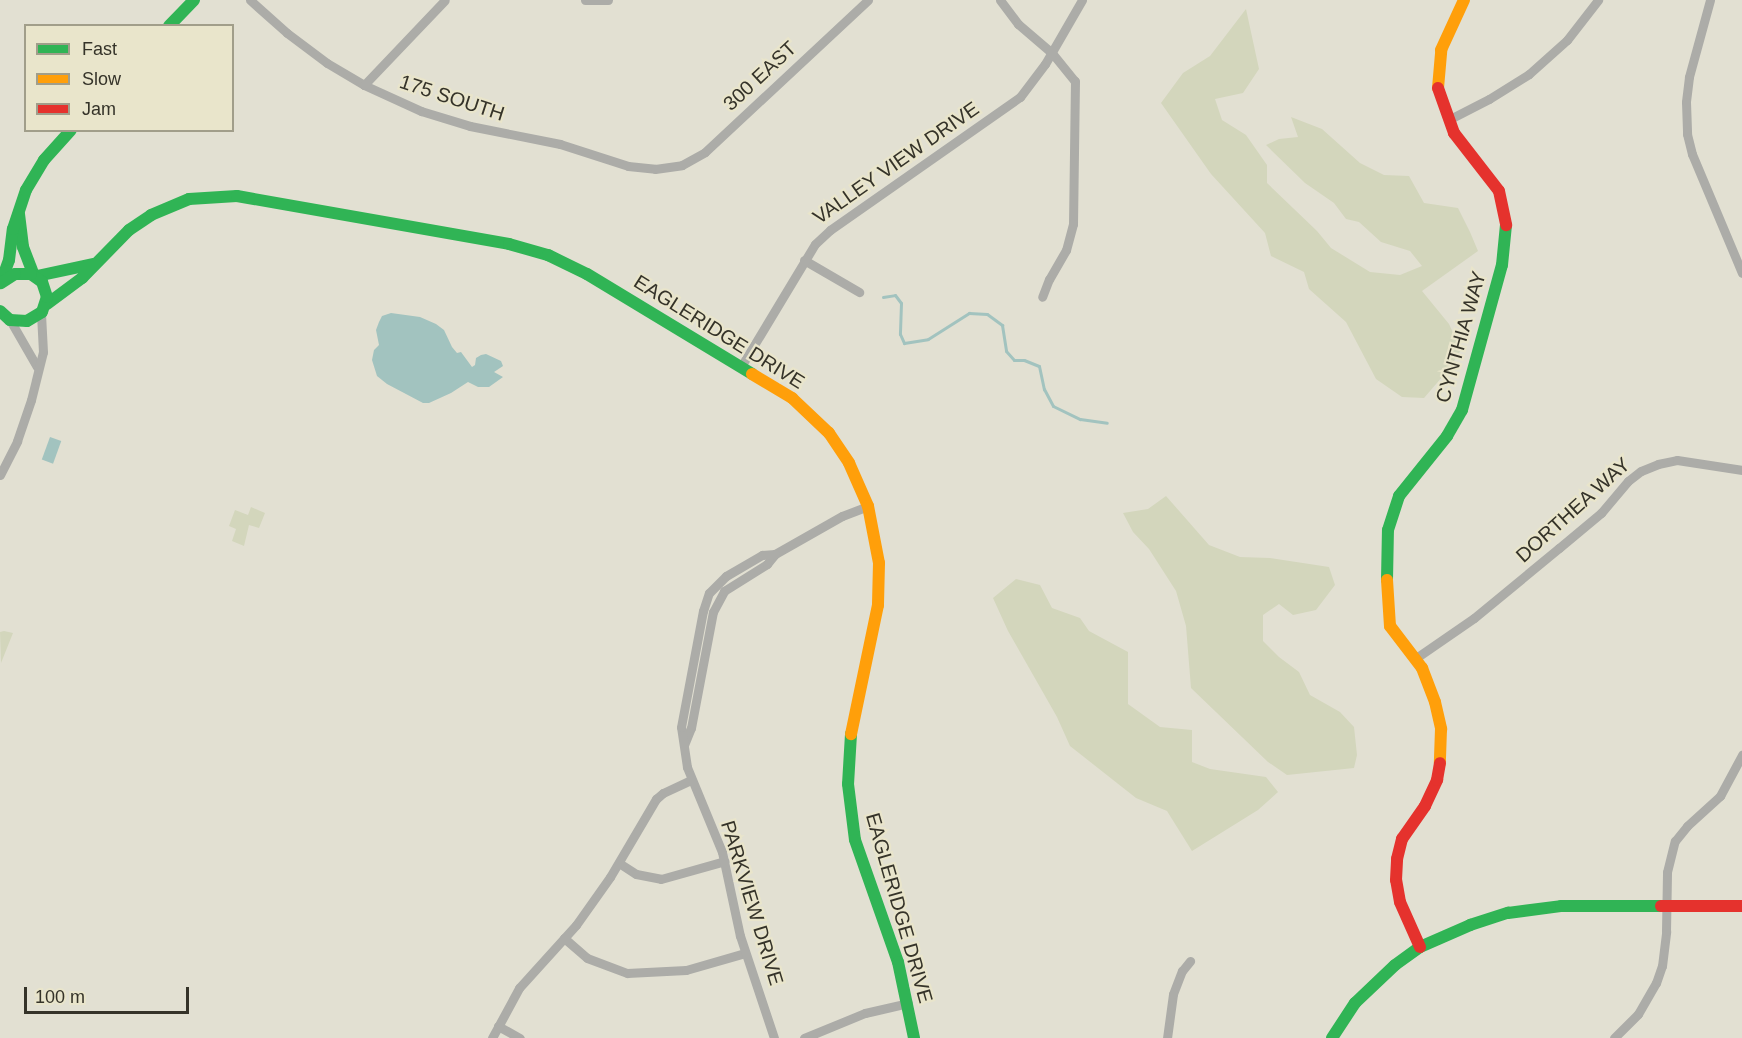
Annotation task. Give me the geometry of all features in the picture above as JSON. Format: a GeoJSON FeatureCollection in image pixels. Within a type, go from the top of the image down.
{"type":"FeatureCollection","features":[{"type":"Feature","properties":{"kind":"main road"},"geometry":{"type":"LineString","coordinates":[[171,24],[194,0]]}},
{"type":"Feature","properties":{"kind":"main road","name":"CYNTHIA WAY"},"geometry":{"type":"LineString","coordinates":[[1420,947],[1397,891],[1397,859],[1402,839],[1434,789],[1441,744],[1435,702],[1416,658],[1393,633],[1388,618],[1387,539],[1389,522],[1404,488],[1448,436],[1462,410],[1502,265],[1507,235],[1505,211],[1499,191],[1461,143],[1448,120],[1438,88],[1438,60],[1445,38],[1464,0]]}},
{"type":"Feature","properties":{"kind":"main road"},"geometry":{"type":"LineString","coordinates":[[1,283],[9,260],[13,229],[22,199],[37,170],[69,132]]}},
{"type":"Feature","properties":{"kind":"main road","name":"EAGLERIDGE DRIVE"},"geometry":{"type":"LineString","coordinates":[[44,309],[82,278],[93,264],[129,230],[151,214],[189,199],[237,196],[509,244],[548,255],[587,273],[742,365],[792,398],[823,427],[849,463],[868,506],[878,547],[879,591],[851,735],[848,770],[849,804],[859,854],[892,941],[909,1003],[914,1038]]}},
{"type":"Feature","properties":{"kind":"main road"},"geometry":{"type":"LineString","coordinates":[[4,316],[27,321],[44,309],[46,290],[35,276],[23,247],[19,214]]}},
{"type":"Feature","properties":{"kind":"main road"},"geometry":{"type":"LineString","coordinates":[[1,283],[19,273],[35,276],[93,264]]}},
{"type":"Feature","properties":{"kind":"main road"},"geometry":{"type":"LineString","coordinates":[[1332,1038],[1355,1003],[1373,984],[1420,947],[1470,925],[1535,909],[1666,905],[1742,906]]}},
{"type":"Feature","properties":{"kind":"street","name":"175 SOUTH"},"geometry":{"type":"LineString","coordinates":[[250,0],[308,49],[364,85],[421,111],[470,126],[570,147],[642,169],[669,168]]}},
{"type":"Feature","properties":{"kind":"street"},"geometry":{"type":"LineString","coordinates":[[364,85],[445,0]]}},
{"type":"Feature","properties":{"kind":"street"},"geometry":{"type":"LineString","coordinates":[[585,0],[608,0]]}},
{"type":"Feature","properties":{"kind":"street","name":"300 EAST"},"geometry":{"type":"LineString","coordinates":[[669,168],[705,152],[868,0]]}},
{"type":"Feature","properties":{"kind":"street"},"geometry":{"type":"LineString","coordinates":[[999,0],[1018,24],[1052,53],[1076,81],[1074,211],[1066,250],[1049,279],[1042,297]]}},
{"type":"Feature","properties":{"kind":"street","name":"VALLEY VIEW DRIVE"},"geometry":{"type":"LineString","coordinates":[[742,365],[815,244],[830,230],[1020,97],[1052,53],[1082,0]]}},
{"type":"Feature","properties":{"kind":"street"},"geometry":{"type":"LineString","coordinates":[[1448,120],[1489,99],[1529,74],[1567,40],[1598,0]]}},
{"type":"Feature","properties":{"kind":"street"},"geometry":{"type":"LineString","coordinates":[[1710,0],[1689,77],[1685,124],[1692,154],[1742,273]]}},
{"type":"Feature","properties":{"kind":"street"},"geometry":{"type":"LineString","coordinates":[[804,260],[859,292]]}},
{"type":"Feature","properties":{"kind":"street"},"geometry":{"type":"LineString","coordinates":[[0,475],[25,421],[37,367],[43,352],[44,309]]}},
{"type":"Feature","properties":{"kind":"street"},"geometry":{"type":"LineString","coordinates":[[4,316],[37,367]]}},
{"type":"Feature","properties":{"kind":"street","name":"DORTHEA WAY"},"geometry":{"type":"LineString","coordinates":[[1416,658],[1474,618],[1601,513],[1628,481],[1641,471],[1677,460],[1742,470]]}},
{"type":"Feature","properties":{"kind":"street","name":"PARKVIEW DRIVE"},"geometry":{"type":"LineString","coordinates":[[774,1038],[745,953],[725,861],[685,761],[681,727],[706,600],[714,587],[726,576],[762,555],[775,554],[842,516],[868,506]]}},
{"type":"Feature","properties":{"kind":"street"},"geometry":{"type":"LineString","coordinates":[[1614,1038],[1638,1014],[1656,983],[1665,951],[1667,872],[1676,841],[1687,826],[1720,796],[1742,755]]}},
{"type":"Feature","properties":{"kind":"street"},"geometry":{"type":"LineString","coordinates":[[492,1038],[519,988],[564,938],[619,863],[659,796],[692,780]]}},
{"type":"Feature","properties":{"kind":"street"},"geometry":{"type":"LineString","coordinates":[[619,863],[636,874],[661,879],[725,861]]}},
{"type":"Feature","properties":{"kind":"street"},"geometry":{"type":"LineString","coordinates":[[564,938],[587,958],[627,973],[686,970],[745,953]]}},
{"type":"Feature","properties":{"kind":"street"},"geometry":{"type":"LineString","coordinates":[[1167,1038],[1173,994],[1179,976],[1190,961]]}},
{"type":"Feature","properties":{"kind":"street"},"geometry":{"type":"LineString","coordinates":[[804,1038],[864,1013],[909,1003]]}},
{"type":"Feature","properties":{"kind":"street"},"geometry":{"type":"LineString","coordinates":[[498,1026],[520,1038]]}},
{"type":"Feature","properties":{"kind":"green space"},"geometry":{"type":"Polygon","coordinates":[[[1246,9],[1259,69],[1243,93],[1215,99],[1222,120],[1246,135],[1267,165],[1267,183],[1317,231],[1331,248],[1370,272],[1400,275],[1422,266],[1410,251],[1381,242],[1359,222],[1346,219],[1334,203],[1305,183],[1266,145],[1279,139],[1298,137],[1291,117],[1322,129],[1360,163],[1384,175],[1409,176],[1424,203],[1458,208],[1470,232],[1478,251],[1422,291],[1449,324],[1461,350],[1449,369],[1424,398],[1402,397],[1376,379],[1346,322],[1309,289],[1304,272],[1271,256],[1265,233],[1211,174],[1161,103],[1183,73],[1210,56],[1246,9]]]}},
{"type":"Feature","properties":{"kind":"green space"},"geometry":{"type":"Polygon","coordinates":[[[1166,496],[1209,545],[1240,557],[1270,558],[1329,567],[1335,585],[1316,610],[1293,615],[1279,604],[1263,615],[1263,641],[1299,672],[1310,695],[1340,712],[1354,727],[1357,755],[1354,768],[1287,775],[1268,762],[1191,688],[1186,626],[1176,591],[1149,549],[1133,532],[1123,513],[1148,509],[1166,496]]]}},
{"type":"Feature","properties":{"kind":"green space"},"geometry":{"type":"Polygon","coordinates":[[[251,507],[265,513],[259,528],[249,525],[244,546],[232,541],[236,529],[229,526],[235,510],[248,515],[251,507]]]}},
{"type":"Feature","properties":{"kind":"green space"},"geometry":{"type":"Polygon","coordinates":[[[1016,579],[1040,585],[1052,608],[1080,618],[1089,631],[1128,652],[1128,704],[1160,727],[1192,730],[1192,762],[1210,769],[1266,777],[1278,792],[1258,810],[1192,851],[1167,811],[1136,798],[1070,746],[1057,717],[1008,631],[993,598],[1016,579]]]}},
{"type":"Feature","properties":{"kind":"green space"},"geometry":{"type":"Polygon","coordinates":[[[0,632],[13,633],[1,663],[0,632]]]}},
{"type":"Feature","properties":{"kind":"water"},"geometry":{"type":"Polygon","coordinates":[[[391,313],[420,317],[436,324],[444,330],[457,353],[461,352],[472,367],[475,365],[476,358],[481,355],[486,354],[501,361],[503,366],[494,372],[503,377],[489,387],[478,387],[468,382],[429,403],[423,403],[387,384],[377,376],[372,360],[374,350],[379,345],[376,330],[379,322],[382,316],[391,313]]]}},
{"type":"Feature","properties":{"kind":"water"},"geometry":{"type":"Polygon","coordinates":[[[50,437],[61,441],[53,464],[42,460],[50,437]]]}},
{"type":"Feature","properties":{"kind":"waterway"},"geometry":{"type":"LineString","coordinates":[[883,297],[895,295],[901,303],[900,334],[904,343],[928,339],[969,313],[987,314],[1002,325],[1006,351],[1014,360],[1024,360],[1039,366],[1044,389],[1053,406],[1080,419],[1107,423]]}},
{"type":"Feature","properties":{"kind":"traffic: fast"},"geometry":{"type":"LineString","coordinates":[[171,24],[194,0]]}},
{"type":"Feature","properties":{"kind":"traffic: fast"},"geometry":{"type":"LineString","coordinates":[[1,282],[9,260],[13,229],[26,190],[44,160],[69,132]]}},
{"type":"Feature","properties":{"kind":"traffic: fast"},"geometry":{"type":"LineString","coordinates":[[47,304],[82,278],[129,230],[151,215],[189,199],[237,196],[509,244],[548,255],[587,274],[752,374]]}},
{"type":"Feature","properties":{"kind":"traffic: fast"},"geometry":{"type":"LineString","coordinates":[[19,214],[23,247],[34,275]]}},
{"type":"Feature","properties":{"kind":"traffic: fast"},"geometry":{"type":"LineString","coordinates":[[1387,580],[1388,530],[1399,496],[1447,436],[1462,410],[1502,265],[1506,225]]}},
{"type":"Feature","properties":{"kind":"traffic: fast"},"geometry":{"type":"LineString","coordinates":[[37,276],[93,264]]}},
{"type":"Feature","properties":{"kind":"traffic: fast"},"geometry":{"type":"LineString","coordinates":[[0,311],[10,320],[27,321],[42,312],[47,297],[42,282],[31,274],[15,274],[1,283]]}},
{"type":"Feature","properties":{"kind":"traffic: fast"},"geometry":{"type":"LineString","coordinates":[[851,734],[848,784],[855,840],[898,962],[914,1038]]}},
{"type":"Feature","properties":{"kind":"traffic: fast"},"geometry":{"type":"LineString","coordinates":[[1332,1038],[1355,1003],[1395,965],[1420,947],[1470,925],[1508,913],[1561,906],[1661,906]]}},
{"type":"Feature","properties":{"kind":"traffic: slow"},"geometry":{"type":"LineString","coordinates":[[1438,88],[1441,50],[1464,0]]}},
{"type":"Feature","properties":{"kind":"traffic: slow"},"geometry":{"type":"LineString","coordinates":[[752,374],[792,398],[829,433],[849,463],[868,506],[879,563],[878,605],[851,734]]}},
{"type":"Feature","properties":{"kind":"traffic: slow"},"geometry":{"type":"LineString","coordinates":[[1387,580],[1390,626],[1422,668],[1435,702],[1441,729],[1440,763]]}},
{"type":"Feature","properties":{"kind":"traffic: jam"},"geometry":{"type":"LineString","coordinates":[[1438,88],[1454,133],[1499,191],[1506,225]]}},
{"type":"Feature","properties":{"kind":"traffic: jam"},"geometry":{"type":"LineString","coordinates":[[1420,947],[1400,902],[1396,880],[1397,859],[1402,839],[1425,806],[1437,780],[1440,763]]}},
{"type":"Feature","properties":{"kind":"traffic: jam"},"geometry":{"type":"LineString","coordinates":[[1661,906],[1742,906]]}}]}
